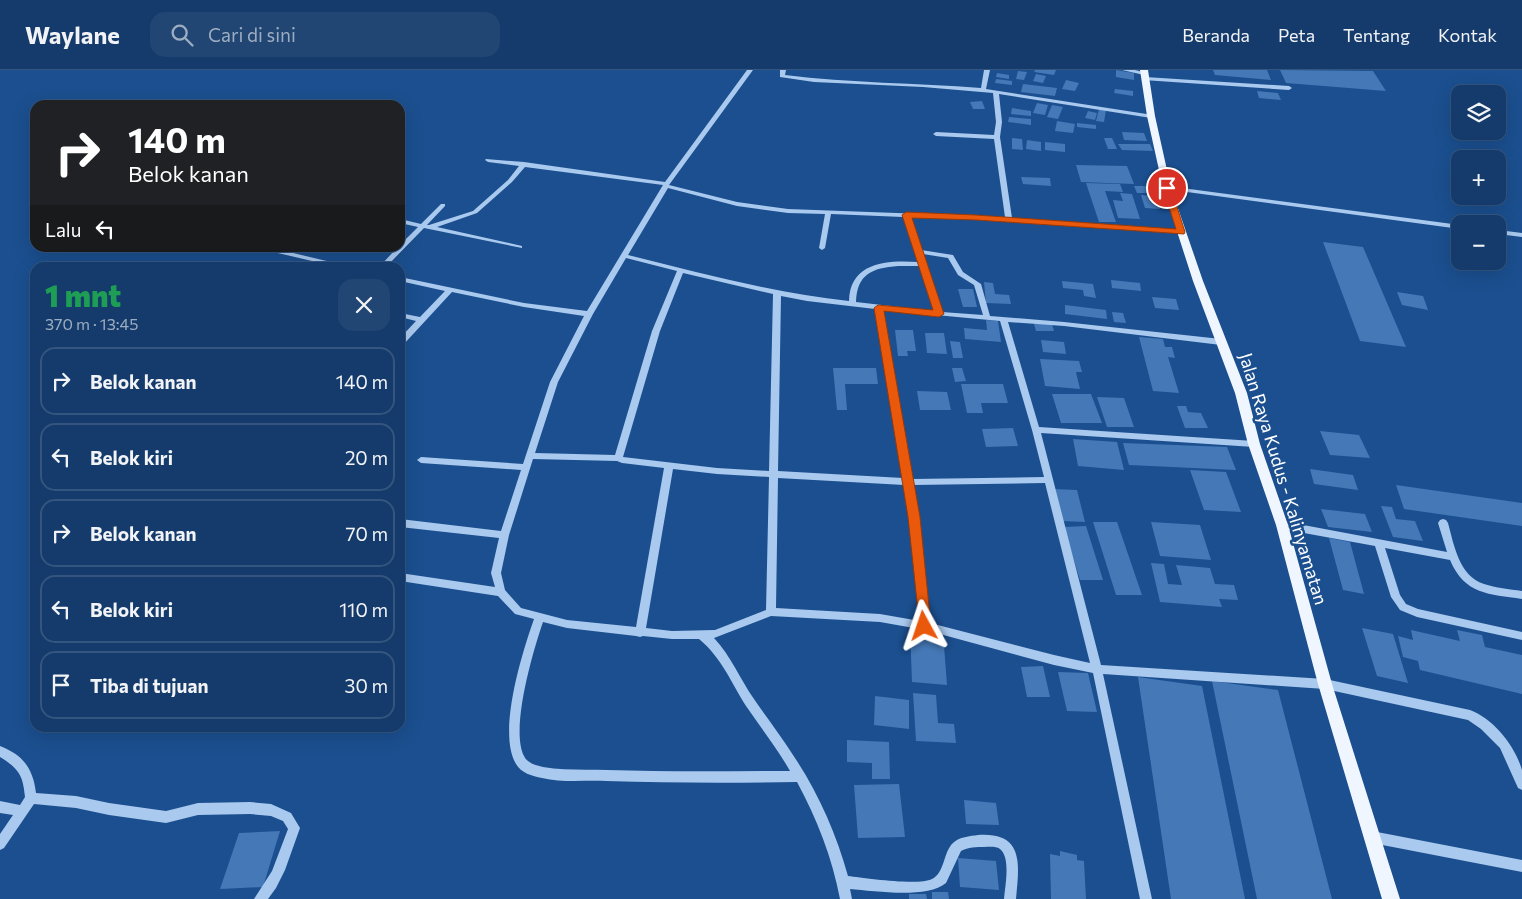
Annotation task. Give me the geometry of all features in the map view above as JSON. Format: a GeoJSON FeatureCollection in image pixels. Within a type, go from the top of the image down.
{"type":"FeatureCollection","features":[{"type":"Feature","properties":{"kind":"main road","name":"Jalan Raya Kudus - Kalinyamatan"},"geometry":{"type":"LineString","coordinates":[[1145,74],[1151,116],[1167,188],[1181,232],[1241,394],[1254,444],[1282,524],[1325,684],[1391,899]]}},
{"type":"Feature","properties":{"kind":"street"},"geometry":{"type":"LineString","coordinates":[[750,70],[666,185],[625,256],[588,314],[554,382],[504,535],[496,573],[501,592],[518,611],[567,624],[640,633],[702,635],[715,634],[771,612],[843,614],[924,626],[1054,660],[1097,669],[1325,684],[1470,715],[1485,725],[1504,744],[1522,784]]}},
{"type":"Feature","properties":{"kind":"street"},"geometry":{"type":"LineString","coordinates":[[783,70],[782,76],[814,80],[983,90],[1151,116]]}},
{"type":"Feature","properties":{"kind":"street"},"geometry":{"type":"LineString","coordinates":[[983,90],[987,70]]}},
{"type":"Feature","properties":{"kind":"street"},"geometry":{"type":"LineString","coordinates":[[1125,70],[1145,74],[1290,88]]}},
{"type":"Feature","properties":{"kind":"street"},"geometry":{"type":"LineString","coordinates":[[996,93],[999,122],[997,137],[1009,220]]}},
{"type":"Feature","properties":{"kind":"street"},"geometry":{"type":"LineString","coordinates":[[936,134],[997,137]]}},
{"type":"Feature","properties":{"kind":"street"},"geometry":{"type":"LineString","coordinates":[[488,160],[666,185],[757,208],[828,213],[1009,220],[1181,232]]}},
{"type":"Feature","properties":{"kind":"street"},"geometry":{"type":"LineString","coordinates":[[425,227],[464,217],[481,208],[510,181],[524,164]]}},
{"type":"Feature","properties":{"kind":"street"},"geometry":{"type":"LineString","coordinates":[[1167,188],[1451,226]]}},
{"type":"Feature","properties":{"kind":"street"},"geometry":{"type":"LineString","coordinates":[[405,246],[425,227],[443,205]]}},
{"type":"Feature","properties":{"kind":"street"},"geometry":{"type":"LineString","coordinates":[[822,248],[828,213]]}},
{"type":"Feature","properties":{"kind":"street"},"geometry":{"type":"LineString","coordinates":[[906,215],[939,314]]}},
{"type":"Feature","properties":{"kind":"street"},"geometry":{"type":"LineString","coordinates":[[405,222],[520,248]]}},
{"type":"Feature","properties":{"kind":"street"},"geometry":{"type":"LineString","coordinates":[[1506,233],[1522,235]]}},
{"type":"Feature","properties":{"kind":"street"},"geometry":{"type":"LineString","coordinates":[[283,252],[327,262]]}},
{"type":"Feature","properties":{"kind":"street"},"geometry":{"type":"LineString","coordinates":[[387,262],[398,252]]}},
{"type":"Feature","properties":{"kind":"street"},"geometry":{"type":"LineString","coordinates":[[919,252],[951,256],[956,270],[964,278],[977,284],[987,317]]}},
{"type":"Feature","properties":{"kind":"street"},"geometry":{"type":"LineString","coordinates":[[625,256],[777,293],[852,305],[1064,324],[1221,342]]}},
{"type":"Feature","properties":{"kind":"street"},"geometry":{"type":"LineString","coordinates":[[852,305],[853,284],[862,274],[887,264],[923,264]]}},
{"type":"Feature","properties":{"kind":"street"},"geometry":{"type":"LineString","coordinates":[[618,458],[656,331],[681,270]]}},
{"type":"Feature","properties":{"kind":"street"},"geometry":{"type":"LineString","coordinates":[[405,280],[524,305],[588,314]]}},
{"type":"Feature","properties":{"kind":"street"},"geometry":{"type":"LineString","coordinates":[[405,338],[450,290]]}},
{"type":"Feature","properties":{"kind":"street"},"geometry":{"type":"LineString","coordinates":[[771,612],[777,293]]}},
{"type":"Feature","properties":{"kind":"street"},"geometry":{"type":"LineString","coordinates":[[878,308],[914,517],[924,626]]}},
{"type":"Feature","properties":{"kind":"street"},"geometry":{"type":"LineString","coordinates":[[405,316],[421,320]]}},
{"type":"Feature","properties":{"kind":"street"},"geometry":{"type":"LineString","coordinates":[[1003,319],[1036,430],[1097,669],[1146,899]]}},
{"type":"Feature","properties":{"kind":"street"},"geometry":{"type":"LineString","coordinates":[[1036,430],[1254,444]]}},
{"type":"Feature","properties":{"kind":"street"},"geometry":{"type":"LineString","coordinates":[[531,456],[618,458],[669,467],[908,482],[1048,480]]}},
{"type":"Feature","properties":{"kind":"street"},"geometry":{"type":"LineString","coordinates":[[421,460],[526,467]]}},
{"type":"Feature","properties":{"kind":"street"},"geometry":{"type":"LineString","coordinates":[[640,633],[669,467]]}},
{"type":"Feature","properties":{"kind":"street"},"geometry":{"type":"LineString","coordinates":[[1443,523],[1454,557],[1464,576],[1472,583],[1522,596]]}},
{"type":"Feature","properties":{"kind":"street"},"geometry":{"type":"LineString","coordinates":[[1282,524],[1454,557]]}},
{"type":"Feature","properties":{"kind":"street"},"geometry":{"type":"LineString","coordinates":[[405,525],[504,535]]}},
{"type":"Feature","properties":{"kind":"street"},"geometry":{"type":"LineString","coordinates":[[1379,543],[1396,597],[1403,607],[1417,614],[1522,636]]}},
{"type":"Feature","properties":{"kind":"street"},"geometry":{"type":"LineString","coordinates":[[405,578],[501,592]]}},
{"type":"Feature","properties":{"kind":"street"},"geometry":{"type":"LineString","coordinates":[[539,618],[526,655],[515,726],[518,757],[525,767],[552,774],[703,778],[800,776]]}},
{"type":"Feature","properties":{"kind":"street"},"geometry":{"type":"LineString","coordinates":[[702,635],[716,645],[749,701],[800,776],[826,828],[846,899]]}},
{"type":"Feature","properties":{"kind":"street"},"geometry":{"type":"LineString","coordinates":[[0,751],[22,764],[29,780],[31,798],[0,844]]}},
{"type":"Feature","properties":{"kind":"street"},"geometry":{"type":"LineString","coordinates":[[31,798],[76,802],[166,817],[198,809],[250,808],[270,810],[287,817],[294,828],[283,861],[266,893],[260,899]]}},
{"type":"Feature","properties":{"kind":"street"},"geometry":{"type":"LineString","coordinates":[[0,807],[23,811]]}},
{"type":"Feature","properties":{"kind":"street"},"geometry":{"type":"LineString","coordinates":[[1372,837],[1522,866]]}},
{"type":"Feature","properties":{"kind":"street"},"geometry":{"type":"LineString","coordinates":[[842,882],[918,888],[933,885],[941,880],[957,847],[966,842],[990,840],[998,841],[1012,854],[1010,899]]}},
{"type":"Feature","properties":{"kind":"building"},"geometry":{"type":"Polygon","coordinates":[[[1035,70],[1056,70],[1054,75],[1034,72],[1035,70]]]}},
{"type":"Feature","properties":{"kind":"building"},"geometry":{"type":"Polygon","coordinates":[[[1116,70],[1134,73],[1134,80],[1116,77],[1116,70]]]}},
{"type":"Feature","properties":{"kind":"building"},"geometry":{"type":"Polygon","coordinates":[[[1213,70],[1267,70],[1271,80],[1215,75],[1213,70]]]}},
{"type":"Feature","properties":{"kind":"building"},"geometry":{"type":"Polygon","coordinates":[[[1280,70],[1373,71],[1386,91],[1286,83],[1280,70]]]}},
{"type":"Feature","properties":{"kind":"building"},"geometry":{"type":"Polygon","coordinates":[[[1018,71],[1027,72],[1024,80],[1016,79],[1018,71]]]}},
{"type":"Feature","properties":{"kind":"building"},"geometry":{"type":"Polygon","coordinates":[[[997,73],[1009,75],[1009,79],[996,77],[997,73]]]}},
{"type":"Feature","properties":{"kind":"building"},"geometry":{"type":"Polygon","coordinates":[[[1036,74],[1046,76],[1043,83],[1033,81],[1036,74]]]}},
{"type":"Feature","properties":{"kind":"building"},"geometry":{"type":"Polygon","coordinates":[[[996,79],[1012,81],[1012,85],[995,83],[996,79]]]}},
{"type":"Feature","properties":{"kind":"building"},"geometry":{"type":"Polygon","coordinates":[[[1066,80],[1079,83],[1075,91],[1062,89],[1066,80]]]}},
{"type":"Feature","properties":{"kind":"building"},"geometry":{"type":"Polygon","coordinates":[[[1023,84],[1057,88],[1055,96],[1021,92],[1023,84]]]}},
{"type":"Feature","properties":{"kind":"building"},"geometry":{"type":"Polygon","coordinates":[[[1115,89],[1133,91],[1133,96],[1114,93],[1115,89]]]}},
{"type":"Feature","properties":{"kind":"building"},"geometry":{"type":"Polygon","coordinates":[[[1257,91],[1278,93],[1281,100],[1259,98],[1257,91]]]}},
{"type":"Feature","properties":{"kind":"building"},"geometry":{"type":"Polygon","coordinates":[[[982,101],[985,109],[973,109],[970,102],[982,101]]]}},
{"type":"Feature","properties":{"kind":"building"},"geometry":{"type":"Polygon","coordinates":[[[1037,103],[1048,105],[1045,115],[1033,113],[1037,103]]]}},
{"type":"Feature","properties":{"kind":"building"},"geometry":{"type":"Polygon","coordinates":[[[1052,105],[1063,107],[1058,119],[1047,117],[1052,105]]]}},
{"type":"Feature","properties":{"kind":"building"},"geometry":{"type":"Polygon","coordinates":[[[1012,108],[1031,111],[1031,116],[1011,114],[1012,108]]]}},
{"type":"Feature","properties":{"kind":"building"},"geometry":{"type":"Polygon","coordinates":[[[1099,109],[1106,110],[1104,122],[1096,121],[1099,109]]]}},
{"type":"Feature","properties":{"kind":"building"},"geometry":{"type":"Polygon","coordinates":[[[1088,111],[1097,113],[1095,120],[1085,118],[1088,111]]]}},
{"type":"Feature","properties":{"kind":"building"},"geometry":{"type":"Polygon","coordinates":[[[1009,117],[1031,119],[1031,125],[1008,122],[1009,117]]]}},
{"type":"Feature","properties":{"kind":"building"},"geometry":{"type":"Polygon","coordinates":[[[1057,121],[1075,124],[1073,133],[1055,131],[1057,121]]]}},
{"type":"Feature","properties":{"kind":"building"},"geometry":{"type":"Polygon","coordinates":[[[1077,123],[1096,125],[1096,129],[1077,127],[1077,123]]]}},
{"type":"Feature","properties":{"kind":"building"},"geometry":{"type":"Polygon","coordinates":[[[1122,132],[1144,133],[1147,141],[1124,140],[1122,132]]]}},
{"type":"Feature","properties":{"kind":"building"},"geometry":{"type":"Polygon","coordinates":[[[1012,138],[1022,139],[1023,150],[1012,149],[1012,138]]]}},
{"type":"Feature","properties":{"kind":"building"},"geometry":{"type":"Polygon","coordinates":[[[1104,138],[1112,138],[1117,149],[1108,149],[1104,138]]]}},
{"type":"Feature","properties":{"kind":"building"},"geometry":{"type":"Polygon","coordinates":[[[1027,140],[1041,142],[1041,151],[1026,149],[1027,140]]]}},
{"type":"Feature","properties":{"kind":"building"},"geometry":{"type":"Polygon","coordinates":[[[1045,142],[1065,144],[1065,152],[1045,150],[1045,142]]]}},
{"type":"Feature","properties":{"kind":"building"},"geometry":{"type":"Polygon","coordinates":[[[1118,144],[1150,144],[1153,151],[1122,150],[1118,144]]]}},
{"type":"Feature","properties":{"kind":"building"},"geometry":{"type":"Polygon","coordinates":[[[1076,165],[1127,166],[1134,184],[1081,182],[1076,165]]]}},
{"type":"Feature","properties":{"kind":"building"},"geometry":{"type":"Polygon","coordinates":[[[1021,177],[1050,178],[1051,186],[1023,184],[1021,177]]]}},
{"type":"Feature","properties":{"kind":"building"},"geometry":{"type":"Polygon","coordinates":[[[1086,183],[1120,184],[1123,192],[1105,191],[1116,222],[1099,222],[1086,183]]]}},
{"type":"Feature","properties":{"kind":"building"},"geometry":{"type":"Polygon","coordinates":[[[1134,186],[1152,186],[1156,193],[1137,193],[1134,186]]]}},
{"type":"Feature","properties":{"kind":"building"},"geometry":{"type":"Polygon","coordinates":[[[1120,193],[1132,194],[1140,219],[1118,218],[1113,200],[1123,201],[1120,193]]]}},
{"type":"Feature","properties":{"kind":"building"},"geometry":{"type":"Polygon","coordinates":[[[1141,195],[1155,196],[1160,209],[1145,208],[1141,195]]]}},
{"type":"Feature","properties":{"kind":"building"},"geometry":{"type":"Polygon","coordinates":[[[1323,242],[1363,247],[1406,347],[1360,341],[1323,242]]]}},
{"type":"Feature","properties":{"kind":"building"},"geometry":{"type":"Polygon","coordinates":[[[1111,280],[1140,283],[1141,291],[1112,288],[1111,280]]]}},
{"type":"Feature","properties":{"kind":"building"},"geometry":{"type":"Polygon","coordinates":[[[1062,281],[1093,284],[1096,298],[1084,296],[1083,290],[1063,288],[1062,281]]]}},
{"type":"Feature","properties":{"kind":"building"},"geometry":{"type":"Polygon","coordinates":[[[984,282],[993,283],[995,294],[1009,295],[1011,304],[986,303],[984,282]]]}},
{"type":"Feature","properties":{"kind":"building"},"geometry":{"type":"Polygon","coordinates":[[[958,289],[973,289],[977,307],[963,307],[958,289]]]}},
{"type":"Feature","properties":{"kind":"building"},"geometry":{"type":"Polygon","coordinates":[[[1397,292],[1423,296],[1428,310],[1402,305],[1397,292]]]}},
{"type":"Feature","properties":{"kind":"building"},"geometry":{"type":"Polygon","coordinates":[[[1152,297],[1176,299],[1179,310],[1155,308],[1152,297]]]}},
{"type":"Feature","properties":{"kind":"building"},"geometry":{"type":"Polygon","coordinates":[[[1065,305],[1106,310],[1107,319],[1065,314],[1065,305]]]}},
{"type":"Feature","properties":{"kind":"building"},"geometry":{"type":"Polygon","coordinates":[[[1112,312],[1123,313],[1126,323],[1114,322],[1112,312]]]}},
{"type":"Feature","properties":{"kind":"building"},"geometry":{"type":"Polygon","coordinates":[[[986,320],[998,321],[1001,342],[965,339],[964,328],[987,330],[986,320]]]}},
{"type":"Feature","properties":{"kind":"building"},"geometry":{"type":"Polygon","coordinates":[[[1034,324],[1052,324],[1054,331],[1036,331],[1034,324]]]}},
{"type":"Feature","properties":{"kind":"building"},"geometry":{"type":"Polygon","coordinates":[[[895,330],[913,330],[916,351],[907,351],[908,356],[898,356],[895,330]]]}},
{"type":"Feature","properties":{"kind":"building"},"geometry":{"type":"Polygon","coordinates":[[[925,333],[944,333],[947,354],[927,353],[925,333]]]}},
{"type":"Feature","properties":{"kind":"building"},"geometry":{"type":"Polygon","coordinates":[[[1139,337],[1163,339],[1165,347],[1172,347],[1175,358],[1168,357],[1179,393],[1153,391],[1139,337]]]}},
{"type":"Feature","properties":{"kind":"building"},"geometry":{"type":"Polygon","coordinates":[[[1041,340],[1064,342],[1066,354],[1043,352],[1041,340]]]}},
{"type":"Feature","properties":{"kind":"building"},"geometry":{"type":"Polygon","coordinates":[[[950,341],[960,342],[963,358],[953,358],[950,341]]]}},
{"type":"Feature","properties":{"kind":"building"},"geometry":{"type":"Polygon","coordinates":[[[1040,359],[1079,361],[1082,372],[1076,372],[1080,389],[1045,386],[1040,359]]]}},
{"type":"Feature","properties":{"kind":"building"},"geometry":{"type":"Polygon","coordinates":[[[833,368],[876,368],[878,384],[845,384],[847,410],[837,410],[833,368]]]}},
{"type":"Feature","properties":{"kind":"building"},"geometry":{"type":"Polygon","coordinates":[[[952,368],[962,368],[966,381],[955,382],[952,368]]]}},
{"type":"Feature","properties":{"kind":"building"},"geometry":{"type":"Polygon","coordinates":[[[961,384],[1003,384],[1008,403],[981,403],[983,413],[967,413],[961,384]]]}},
{"type":"Feature","properties":{"kind":"building"},"geometry":{"type":"Polygon","coordinates":[[[917,391],[947,392],[951,410],[920,410],[917,391]]]}},
{"type":"Feature","properties":{"kind":"building"},"geometry":{"type":"Polygon","coordinates":[[[1052,394],[1091,394],[1102,423],[1061,423],[1052,394]]]}},
{"type":"Feature","properties":{"kind":"building"},"geometry":{"type":"Polygon","coordinates":[[[1097,397],[1124,398],[1134,427],[1107,427],[1097,397]]]}},
{"type":"Feature","properties":{"kind":"building"},"geometry":{"type":"Polygon","coordinates":[[[1177,406],[1186,406],[1188,412],[1201,413],[1208,428],[1185,428],[1177,406]]]}},
{"type":"Feature","properties":{"kind":"building"},"geometry":{"type":"Polygon","coordinates":[[[1013,428],[1018,446],[986,447],[982,429],[1013,428]]]}},
{"type":"Feature","properties":{"kind":"building"},"geometry":{"type":"Polygon","coordinates":[[[1320,431],[1359,435],[1370,458],[1330,455],[1320,431]]]}},
{"type":"Feature","properties":{"kind":"building"},"geometry":{"type":"Polygon","coordinates":[[[1073,439],[1117,442],[1124,470],[1078,466],[1073,439]]]}},
{"type":"Feature","properties":{"kind":"building"},"geometry":{"type":"Polygon","coordinates":[[[1123,443],[1227,447],[1236,470],[1129,465],[1123,443]]]}},
{"type":"Feature","properties":{"kind":"building"},"geometry":{"type":"Polygon","coordinates":[[[1310,469],[1353,475],[1358,490],[1314,484],[1310,469]]]}},
{"type":"Feature","properties":{"kind":"building"},"geometry":{"type":"Polygon","coordinates":[[[1190,470],[1226,472],[1241,512],[1204,510],[1190,470]]]}},
{"type":"Feature","properties":{"kind":"building"},"geometry":{"type":"Polygon","coordinates":[[[1396,485],[1522,503],[1522,526],[1404,509],[1396,485]]]}},
{"type":"Feature","properties":{"kind":"building"},"geometry":{"type":"Polygon","coordinates":[[[1054,489],[1077,490],[1085,522],[1061,521],[1054,489]]]}},
{"type":"Feature","properties":{"kind":"building"},"geometry":{"type":"Polygon","coordinates":[[[1381,506],[1392,507],[1396,519],[1415,521],[1423,541],[1393,537],[1381,506]]]}},
{"type":"Feature","properties":{"kind":"building"},"geometry":{"type":"Polygon","coordinates":[[[1321,509],[1365,514],[1372,532],[1328,527],[1321,509]]]}},
{"type":"Feature","properties":{"kind":"building"},"geometry":{"type":"Polygon","coordinates":[[[1093,522],[1117,522],[1142,595],[1116,595],[1093,522]]]}},
{"type":"Feature","properties":{"kind":"building"},"geometry":{"type":"Polygon","coordinates":[[[1151,522],[1200,525],[1211,560],[1160,556],[1151,522]]]}},
{"type":"Feature","properties":{"kind":"building"},"geometry":{"type":"Polygon","coordinates":[[[1086,526],[1103,580],[1080,580],[1064,527],[1086,526]]]}},
{"type":"Feature","properties":{"kind":"building"},"geometry":{"type":"Polygon","coordinates":[[[1329,538],[1350,542],[1364,594],[1343,590],[1329,538]]]}},
{"type":"Feature","properties":{"kind":"building"},"geometry":{"type":"Polygon","coordinates":[[[1151,563],[1164,564],[1168,584],[1182,585],[1176,565],[1210,568],[1215,584],[1234,585],[1238,600],[1219,599],[1222,607],[1160,602],[1151,563]]]}},
{"type":"Feature","properties":{"kind":"building"},"geometry":{"type":"Polygon","coordinates":[[[1362,628],[1393,634],[1408,683],[1377,676],[1362,628]]]}},
{"type":"Feature","properties":{"kind":"building"},"geometry":{"type":"Polygon","coordinates":[[[1411,630],[1460,641],[1457,630],[1482,635],[1485,647],[1522,655],[1522,694],[1420,670],[1418,661],[1403,657],[1398,636],[1413,640],[1411,630]]]}},
{"type":"Feature","properties":{"kind":"building"},"geometry":{"type":"Polygon","coordinates":[[[910,631],[943,633],[947,685],[912,682],[910,631]]]}},
{"type":"Feature","properties":{"kind":"building"},"geometry":{"type":"Polygon","coordinates":[[[1043,666],[1050,697],[1027,697],[1021,667],[1043,666]]]}},
{"type":"Feature","properties":{"kind":"building"},"geometry":{"type":"Polygon","coordinates":[[[1058,672],[1088,673],[1097,712],[1067,711],[1058,672]]]}},
{"type":"Feature","properties":{"kind":"building"},"geometry":{"type":"Polygon","coordinates":[[[1138,677],[1202,686],[1245,899],[1171,899],[1138,677]]]}},
{"type":"Feature","properties":{"kind":"building"},"geometry":{"type":"Polygon","coordinates":[[[1212,681],[1278,690],[1332,899],[1257,899],[1212,681]]]}},
{"type":"Feature","properties":{"kind":"building"},"geometry":{"type":"Polygon","coordinates":[[[913,693],[936,695],[938,723],[954,724],[956,743],[916,741],[913,693]]]}},
{"type":"Feature","properties":{"kind":"building"},"geometry":{"type":"Polygon","coordinates":[[[875,696],[909,700],[909,729],[874,725],[875,696]]]}},
{"type":"Feature","properties":{"kind":"building"},"geometry":{"type":"Polygon","coordinates":[[[847,740],[889,742],[890,779],[872,779],[872,763],[847,762],[847,740]]]}},
{"type":"Feature","properties":{"kind":"building"},"geometry":{"type":"Polygon","coordinates":[[[899,784],[905,837],[858,838],[854,785],[899,784]]]}},
{"type":"Feature","properties":{"kind":"building"},"geometry":{"type":"Polygon","coordinates":[[[964,800],[996,803],[999,825],[966,824],[964,800]]]}},
{"type":"Feature","properties":{"kind":"building"},"geometry":{"type":"Polygon","coordinates":[[[280,831],[263,887],[220,889],[239,833],[280,831]]]}},
{"type":"Feature","properties":{"kind":"building"},"geometry":{"type":"Polygon","coordinates":[[[1060,851],[1077,855],[1077,860],[1084,861],[1086,899],[1051,899],[1050,854],[1060,856],[1060,851]]]}},
{"type":"Feature","properties":{"kind":"building"},"geometry":{"type":"Polygon","coordinates":[[[958,858],[996,861],[999,890],[960,887],[958,858]]]}},
{"type":"Feature","properties":{"kind":"building"},"geometry":{"type":"Polygon","coordinates":[[[932,892],[948,892],[949,899],[932,899],[932,892]]]}},
{"type":"Feature","properties":{"kind":"building"},"geometry":{"type":"Polygon","coordinates":[[[909,894],[926,894],[927,899],[909,899],[909,894]]]}},
{"type":"Feature","properties":{"kind":"route"},"geometry":{"type":"LineString","coordinates":[[924,626],[914,517],[878,308],[939,314],[906,215],[976,217],[1076,226],[1181,232],[1167,188]]}}]}
